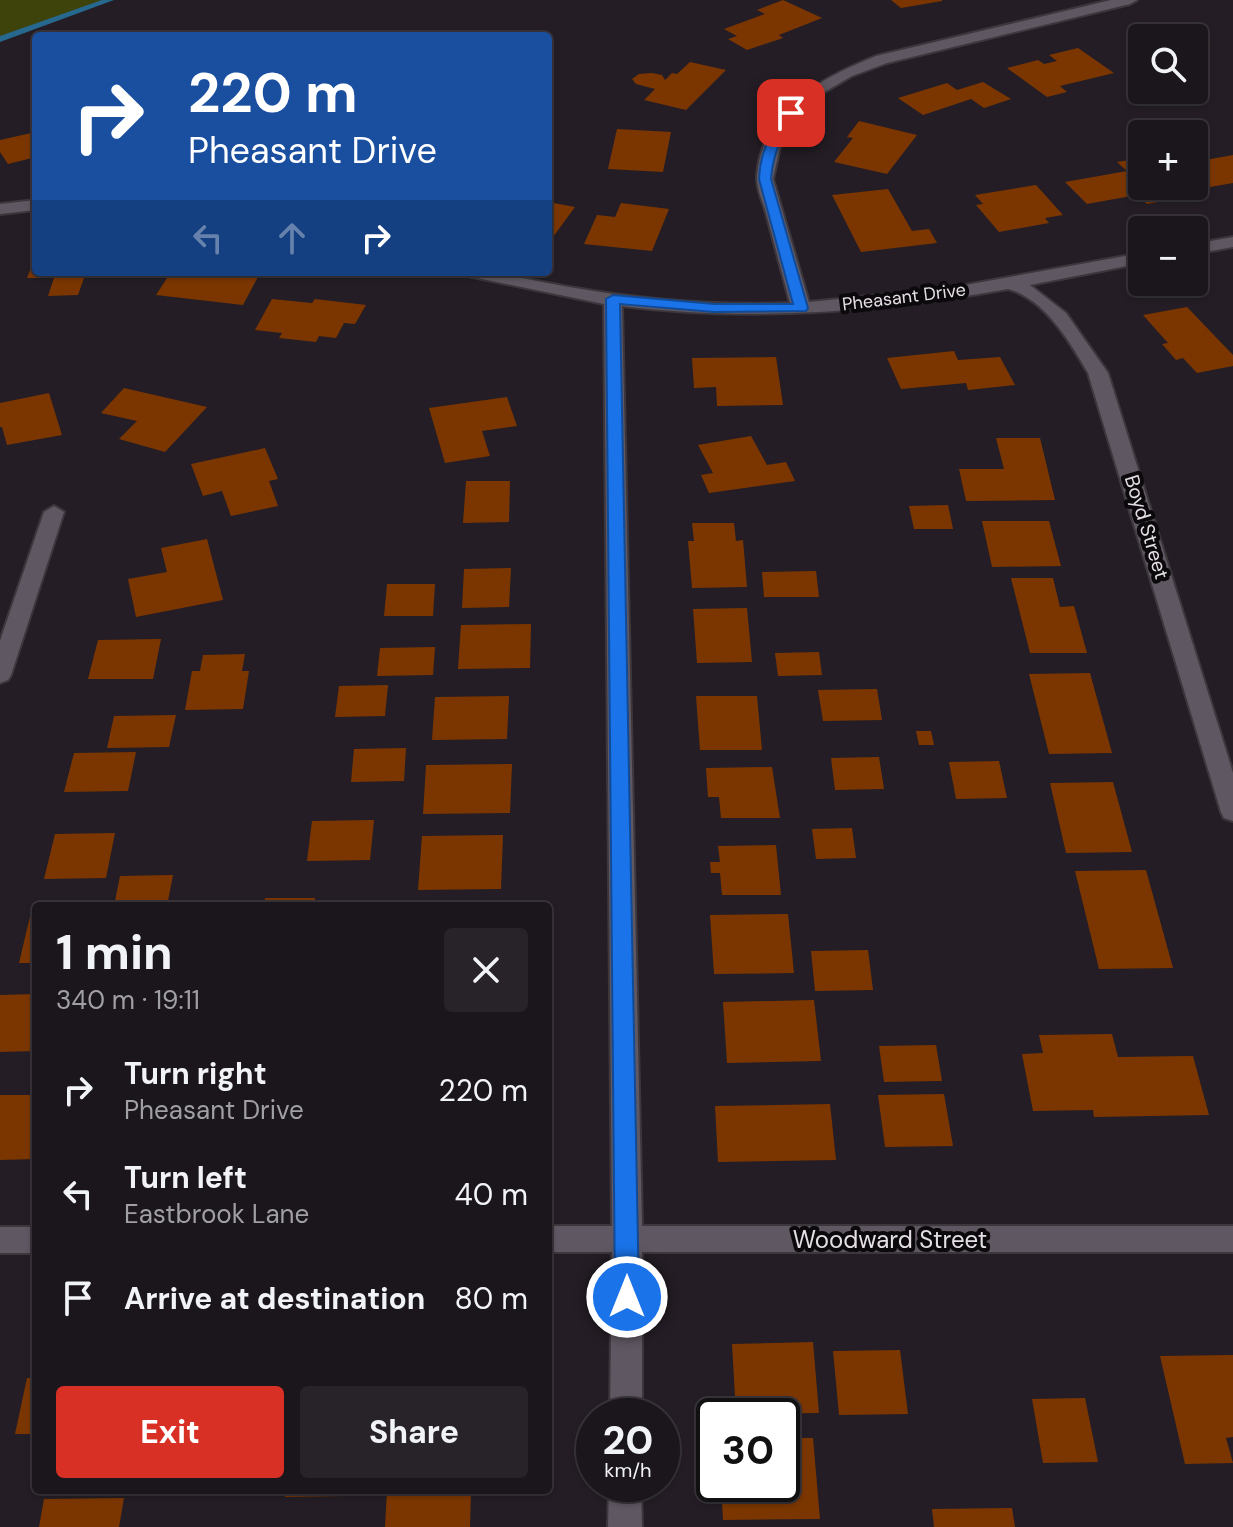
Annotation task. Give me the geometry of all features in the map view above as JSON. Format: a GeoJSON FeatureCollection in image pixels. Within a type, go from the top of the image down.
{"type":"FeatureCollection","features":[{"type":"Feature","properties":{"kind":"street"},"geometry":{"type":"LineString","coordinates":[[801,308],[765,179],[772,140],[786,118],[805,100],[841,76],[894,55],[1130,0]]}},
{"type":"Feature","properties":{"kind":"street"},"geometry":{"type":"LineString","coordinates":[[0,209],[32,205]]}},
{"type":"Feature","properties":{"kind":"street"},"geometry":{"type":"LineString","coordinates":[[1208,246],[1233,242]]}},
{"type":"Feature","properties":{"kind":"street","name":"Pheasant Drive"},"geometry":{"type":"LineString","coordinates":[[491,276],[613,299],[714,308],[801,308],[903,300],[1128,261]]}},
{"type":"Feature","properties":{"kind":"street","name":"Boyd Street"},"geometry":{"type":"LineString","coordinates":[[1003,283],[1021,284],[1052,311],[1078,341],[1098,373],[1233,812]]}},
{"type":"Feature","properties":{"kind":"street"},"geometry":{"type":"LineString","coordinates":[[613,299],[627,1239],[626,1398]]}},
{"type":"Feature","properties":{"kind":"street"},"geometry":{"type":"LineString","coordinates":[[0,675],[54,512]]}},
{"type":"Feature","properties":{"kind":"street","name":"Woodward Street"},"geometry":{"type":"LineString","coordinates":[[552,1239],[1233,1239]]}},
{"type":"Feature","properties":{"kind":"street"},"geometry":{"type":"LineString","coordinates":[[0,1240],[32,1240]]}},
{"type":"Feature","properties":{"kind":"street"},"geometry":{"type":"LineString","coordinates":[[625,1502],[625,1527]]}},
{"type":"Feature","properties":{"kind":"green space"},"geometry":{"type":"Polygon","coordinates":[[[0,0],[110,0],[0,39],[0,0]]]}},
{"type":"Feature","properties":{"kind":"building"},"geometry":{"type":"Polygon","coordinates":[[[783,0],[822,18],[779,35],[783,38],[747,50],[728,39],[737,36],[724,29],[765,14],[757,10],[783,0]]]}},
{"type":"Feature","properties":{"kind":"building"},"geometry":{"type":"Polygon","coordinates":[[[891,0],[942,0],[942,1],[901,8],[891,0]]]}},
{"type":"Feature","properties":{"kind":"building"},"geometry":{"type":"Polygon","coordinates":[[[1078,48],[1114,73],[1060,86],[1067,92],[1047,97],[1007,68],[1038,60],[1044,64],[1057,61],[1049,55],[1078,48]]]}},
{"type":"Feature","properties":{"kind":"building"},"geometry":{"type":"Polygon","coordinates":[[[690,62],[726,70],[686,110],[644,100],[655,89],[636,84],[632,79],[639,74],[652,73],[662,75],[665,80],[690,62]]]}},
{"type":"Feature","properties":{"kind":"building"},"geometry":{"type":"Polygon","coordinates":[[[983,82],[1011,99],[984,108],[971,99],[923,115],[898,98],[947,83],[957,90],[983,82]]]}},
{"type":"Feature","properties":{"kind":"building"},"geometry":{"type":"Polygon","coordinates":[[[859,121],[917,135],[887,174],[834,162],[853,138],[847,137],[859,121]]]}},
{"type":"Feature","properties":{"kind":"building"},"geometry":{"type":"Polygon","coordinates":[[[617,129],[671,132],[663,172],[608,169],[617,129]]]}},
{"type":"Feature","properties":{"kind":"building"},"geometry":{"type":"Polygon","coordinates":[[[32,133],[32,158],[8,164],[0,152],[0,140],[32,133]]]}},
{"type":"Feature","properties":{"kind":"building"},"geometry":{"type":"Polygon","coordinates":[[[1233,155],[1233,183],[1208,187],[1208,159],[1233,155]]]}},
{"type":"Feature","properties":{"kind":"building"},"geometry":{"type":"Polygon","coordinates":[[[1128,160],[1128,197],[1087,204],[1065,182],[1127,171],[1117,162],[1128,160]]]}},
{"type":"Feature","properties":{"kind":"building"},"geometry":{"type":"Polygon","coordinates":[[[1036,185],[1063,215],[1045,218],[1049,223],[999,232],[976,205],[983,204],[975,195],[1036,185]]]}},
{"type":"Feature","properties":{"kind":"building"},"geometry":{"type":"Polygon","coordinates":[[[888,189],[912,231],[929,229],[937,243],[861,252],[832,195],[888,189]]]}},
{"type":"Feature","properties":{"kind":"building"},"geometry":{"type":"Polygon","coordinates":[[[1143,200],[1169,200],[1147,204],[1143,200]]]}},
{"type":"Feature","properties":{"kind":"building"},"geometry":{"type":"Polygon","coordinates":[[[552,203],[575,207],[553,237],[552,203]]]}},
{"type":"Feature","properties":{"kind":"building"},"geometry":{"type":"Polygon","coordinates":[[[621,203],[669,209],[652,251],[584,244],[597,215],[615,217],[621,203]]]}},
{"type":"Feature","properties":{"kind":"building"},"geometry":{"type":"Polygon","coordinates":[[[32,265],[32,276],[129,276],[84,278],[78,295],[48,296],[54,278],[27,278],[32,265]]]}},
{"type":"Feature","properties":{"kind":"building"},"geometry":{"type":"Polygon","coordinates":[[[168,276],[258,276],[243,305],[156,295],[168,276]]]}},
{"type":"Feature","properties":{"kind":"building"},"geometry":{"type":"Polygon","coordinates":[[[272,299],[312,303],[315,299],[366,305],[355,324],[344,323],[336,338],[319,336],[316,342],[279,338],[282,333],[255,330],[272,299]]]}},
{"type":"Feature","properties":{"kind":"building"},"geometry":{"type":"Polygon","coordinates":[[[1187,307],[1233,355],[1233,366],[1197,373],[1183,358],[1176,360],[1162,344],[1168,343],[1143,315],[1187,307]]]}},
{"type":"Feature","properties":{"kind":"building"},"geometry":{"type":"Polygon","coordinates":[[[954,351],[958,360],[1000,357],[1015,385],[968,390],[966,383],[901,389],[887,358],[954,351]]]}},
{"type":"Feature","properties":{"kind":"building"},"geometry":{"type":"Polygon","coordinates":[[[776,357],[783,405],[717,406],[716,387],[694,388],[692,358],[776,357]]]}},
{"type":"Feature","properties":{"kind":"building"},"geometry":{"type":"Polygon","coordinates":[[[124,388],[207,407],[165,452],[119,439],[137,421],[101,413],[124,388]]]}},
{"type":"Feature","properties":{"kind":"building"},"geometry":{"type":"Polygon","coordinates":[[[49,393],[62,435],[7,445],[0,427],[0,403],[49,393]]]}},
{"type":"Feature","properties":{"kind":"building"},"geometry":{"type":"Polygon","coordinates":[[[507,397],[517,426],[482,431],[490,456],[445,463],[429,408],[507,397]]]}},
{"type":"Feature","properties":{"kind":"building"},"geometry":{"type":"Polygon","coordinates":[[[751,436],[767,465],[786,462],[795,481],[709,493],[701,475],[713,473],[698,445],[751,436]]]}},
{"type":"Feature","properties":{"kind":"building"},"geometry":{"type":"Polygon","coordinates":[[[996,438],[1040,438],[1055,500],[966,501],[959,469],[1004,469],[996,438]]]}},
{"type":"Feature","properties":{"kind":"building"},"geometry":{"type":"Polygon","coordinates":[[[265,448],[278,479],[269,481],[278,506],[231,516],[222,491],[203,496],[191,464],[265,448]]]}},
{"type":"Feature","properties":{"kind":"building"},"geometry":{"type":"Polygon","coordinates":[[[466,481],[510,481],[509,522],[463,523],[466,481]]]}},
{"type":"Feature","properties":{"kind":"building"},"geometry":{"type":"Polygon","coordinates":[[[948,505],[953,529],[914,529],[909,506],[948,505]]]}},
{"type":"Feature","properties":{"kind":"building"},"geometry":{"type":"Polygon","coordinates":[[[982,521],[1049,521],[1061,566],[992,567],[982,521]]]}},
{"type":"Feature","properties":{"kind":"building"},"geometry":{"type":"Polygon","coordinates":[[[692,523],[734,523],[736,541],[743,540],[747,587],[692,588],[688,541],[694,541],[692,523]]]}},
{"type":"Feature","properties":{"kind":"building"},"geometry":{"type":"Polygon","coordinates":[[[207,539],[223,600],[136,617],[128,579],[167,572],[161,548],[207,539]]]}},
{"type":"Feature","properties":{"kind":"building"},"geometry":{"type":"Polygon","coordinates":[[[511,568],[509,607],[462,608],[464,569],[511,568]]]}},
{"type":"Feature","properties":{"kind":"building"},"geometry":{"type":"Polygon","coordinates":[[[816,571],[819,597],[764,597],[762,572],[816,571]]]}},
{"type":"Feature","properties":{"kind":"building"},"geometry":{"type":"Polygon","coordinates":[[[1011,578],[1053,578],[1060,607],[1074,606],[1087,653],[1030,653],[1011,578]]]}},
{"type":"Feature","properties":{"kind":"building"},"geometry":{"type":"Polygon","coordinates":[[[387,584],[435,584],[433,616],[384,616],[387,584]]]}},
{"type":"Feature","properties":{"kind":"building"},"geometry":{"type":"Polygon","coordinates":[[[747,608],[752,662],[697,663],[693,609],[747,608]]]}},
{"type":"Feature","properties":{"kind":"building"},"geometry":{"type":"Polygon","coordinates":[[[531,624],[530,668],[458,669],[461,625],[531,624]]]}},
{"type":"Feature","properties":{"kind":"building"},"geometry":{"type":"Polygon","coordinates":[[[161,639],[153,679],[88,679],[98,640],[161,639]]]}},
{"type":"Feature","properties":{"kind":"building"},"geometry":{"type":"Polygon","coordinates":[[[435,647],[433,675],[377,676],[380,648],[435,647]]]}},
{"type":"Feature","properties":{"kind":"building"},"geometry":{"type":"Polygon","coordinates":[[[819,652],[822,675],[778,676],[775,653],[819,652]]]}},
{"type":"Feature","properties":{"kind":"building"},"geometry":{"type":"Polygon","coordinates":[[[245,654],[242,671],[249,671],[243,709],[185,710],[192,671],[200,671],[203,655],[245,654]]]}},
{"type":"Feature","properties":{"kind":"building"},"geometry":{"type":"Polygon","coordinates":[[[1090,673],[1112,753],[1049,754],[1029,674],[1090,673]]]}},
{"type":"Feature","properties":{"kind":"building"},"geometry":{"type":"Polygon","coordinates":[[[388,685],[385,716],[335,717],[339,686],[388,685]]]}},
{"type":"Feature","properties":{"kind":"building"},"geometry":{"type":"Polygon","coordinates":[[[877,689],[882,720],[823,721],[818,690],[877,689]]]}},
{"type":"Feature","properties":{"kind":"building"},"geometry":{"type":"Polygon","coordinates":[[[509,696],[507,739],[432,740],[435,697],[509,696]]]}},
{"type":"Feature","properties":{"kind":"building"},"geometry":{"type":"Polygon","coordinates":[[[696,696],[757,696],[762,750],[700,750],[696,696]]]}},
{"type":"Feature","properties":{"kind":"building"},"geometry":{"type":"Polygon","coordinates":[[[176,715],[169,747],[107,748],[114,716],[176,715]]]}},
{"type":"Feature","properties":{"kind":"building"},"geometry":{"type":"Polygon","coordinates":[[[916,731],[931,731],[934,745],[919,745],[916,731]]]}},
{"type":"Feature","properties":{"kind":"building"},"geometry":{"type":"Polygon","coordinates":[[[406,748],[404,781],[351,782],[354,749],[406,748]]]}},
{"type":"Feature","properties":{"kind":"building"},"geometry":{"type":"Polygon","coordinates":[[[136,752],[128,791],[64,792],[74,753],[136,752]]]}},
{"type":"Feature","properties":{"kind":"building"},"geometry":{"type":"Polygon","coordinates":[[[879,757],[884,789],[835,790],[831,758],[879,757]]]}},
{"type":"Feature","properties":{"kind":"building"},"geometry":{"type":"Polygon","coordinates":[[[999,761],[1007,798],[956,799],[949,762],[999,761]]]}},
{"type":"Feature","properties":{"kind":"building"},"geometry":{"type":"Polygon","coordinates":[[[512,764],[510,813],[423,814],[426,765],[512,764]]]}},
{"type":"Feature","properties":{"kind":"building"},"geometry":{"type":"Polygon","coordinates":[[[772,767],[780,818],[721,818],[719,797],[708,797],[706,768],[772,767]]]}},
{"type":"Feature","properties":{"kind":"building"},"geometry":{"type":"Polygon","coordinates":[[[1113,782],[1132,852],[1066,853],[1050,783],[1113,782]]]}},
{"type":"Feature","properties":{"kind":"building"},"geometry":{"type":"Polygon","coordinates":[[[374,820],[370,860],[307,861],[312,821],[374,820]]]}},
{"type":"Feature","properties":{"kind":"building"},"geometry":{"type":"Polygon","coordinates":[[[852,828],[856,858],[816,859],[812,829],[852,828]]]}},
{"type":"Feature","properties":{"kind":"building"},"geometry":{"type":"Polygon","coordinates":[[[115,833],[106,878],[44,879],[55,834],[115,833]]]}},
{"type":"Feature","properties":{"kind":"building"},"geometry":{"type":"Polygon","coordinates":[[[503,835],[501,889],[418,890],[422,836],[503,835]]]}},
{"type":"Feature","properties":{"kind":"building"},"geometry":{"type":"Polygon","coordinates":[[[776,845],[781,895],[722,895],[720,873],[711,873],[710,862],[720,862],[718,846],[776,845]]]}},
{"type":"Feature","properties":{"kind":"building"},"geometry":{"type":"Polygon","coordinates":[[[1146,870],[1173,968],[1099,969],[1075,871],[1146,870]]]}},
{"type":"Feature","properties":{"kind":"building"},"geometry":{"type":"Polygon","coordinates":[[[173,875],[168,901],[115,901],[120,876],[173,875]]]}},
{"type":"Feature","properties":{"kind":"building"},"geometry":{"type":"Polygon","coordinates":[[[265,898],[315,898],[314,902],[264,902],[265,898]]]}},
{"type":"Feature","properties":{"kind":"building"},"geometry":{"type":"Polygon","coordinates":[[[32,908],[32,963],[19,963],[32,908]]]}},
{"type":"Feature","properties":{"kind":"building"},"geometry":{"type":"Polygon","coordinates":[[[788,914],[794,973],[714,974],[710,915],[788,914]]]}},
{"type":"Feature","properties":{"kind":"building"},"geometry":{"type":"Polygon","coordinates":[[[868,950],[873,990],[815,991],[811,951],[868,950]]]}},
{"type":"Feature","properties":{"kind":"building"},"geometry":{"type":"Polygon","coordinates":[[[32,994],[32,1051],[0,1052],[0,995],[32,994]]]}},
{"type":"Feature","properties":{"kind":"building"},"geometry":{"type":"Polygon","coordinates":[[[814,1000],[821,1061],[727,1063],[723,1002],[814,1000]]]}},
{"type":"Feature","properties":{"kind":"building"},"geometry":{"type":"Polygon","coordinates":[[[1112,1034],[1118,1057],[1193,1056],[1209,1115],[1094,1117],[1093,1110],[1033,1111],[1022,1054],[1043,1053],[1039,1035],[1112,1034]]]}},
{"type":"Feature","properties":{"kind":"building"},"geometry":{"type":"Polygon","coordinates":[[[936,1045],[942,1081],[884,1082],[879,1046],[936,1045]]]}},
{"type":"Feature","properties":{"kind":"building"},"geometry":{"type":"Polygon","coordinates":[[[944,1094],[953,1146],[885,1147],[878,1095],[944,1094]]]}},
{"type":"Feature","properties":{"kind":"building"},"geometry":{"type":"Polygon","coordinates":[[[0,1095],[32,1095],[32,1159],[0,1160],[0,1095]]]}},
{"type":"Feature","properties":{"kind":"building"},"geometry":{"type":"Polygon","coordinates":[[[830,1104],[836,1160],[718,1162],[715,1106],[830,1104]]]}},
{"type":"Feature","properties":{"kind":"building"},"geometry":{"type":"Polygon","coordinates":[[[813,1342],[819,1413],[800,1413],[800,1398],[735,1398],[732,1344],[813,1342]]]}},
{"type":"Feature","properties":{"kind":"building"},"geometry":{"type":"Polygon","coordinates":[[[900,1350],[908,1414],[839,1415],[833,1351],[900,1350]]]}},
{"type":"Feature","properties":{"kind":"building"},"geometry":{"type":"Polygon","coordinates":[[[1233,1355],[1233,1437],[1226,1438],[1233,1463],[1185,1464],[1160,1356],[1233,1355]]]}},
{"type":"Feature","properties":{"kind":"building"},"geometry":{"type":"Polygon","coordinates":[[[27,1378],[32,1378],[32,1434],[15,1434],[27,1378]]]}},
{"type":"Feature","properties":{"kind":"building"},"geometry":{"type":"Polygon","coordinates":[[[1085,1398],[1098,1462],[1043,1463],[1032,1399],[1085,1398]]]}},
{"type":"Feature","properties":{"kind":"building"},"geometry":{"type":"Polygon","coordinates":[[[800,1438],[813,1438],[820,1519],[723,1520],[722,1502],[800,1502],[800,1438]]]}},
{"type":"Feature","properties":{"kind":"building"},"geometry":{"type":"Polygon","coordinates":[[[285,1494],[346,1494],[346,1496],[285,1497],[285,1494]]]}},
{"type":"Feature","properties":{"kind":"building"},"geometry":{"type":"Polygon","coordinates":[[[387,1494],[471,1494],[470,1527],[385,1527],[387,1494]]]}},
{"type":"Feature","properties":{"kind":"building"},"geometry":{"type":"Polygon","coordinates":[[[124,1498],[119,1527],[39,1527],[44,1499],[124,1498]]]}},
{"type":"Feature","properties":{"kind":"building"},"geometry":{"type":"Polygon","coordinates":[[[1012,1508],[1015,1527],[934,1527],[932,1509],[1012,1508]]]}},
{"type":"Feature","properties":{"kind":"waterway"},"geometry":{"type":"LineString","coordinates":[[0,39],[110,0]]}},
{"type":"Feature","properties":{"kind":"route"},"geometry":{"type":"LineString","coordinates":[[627,1297],[613,299],[714,308],[801,308],[765,179],[772,140],[791,113]]}}]}
